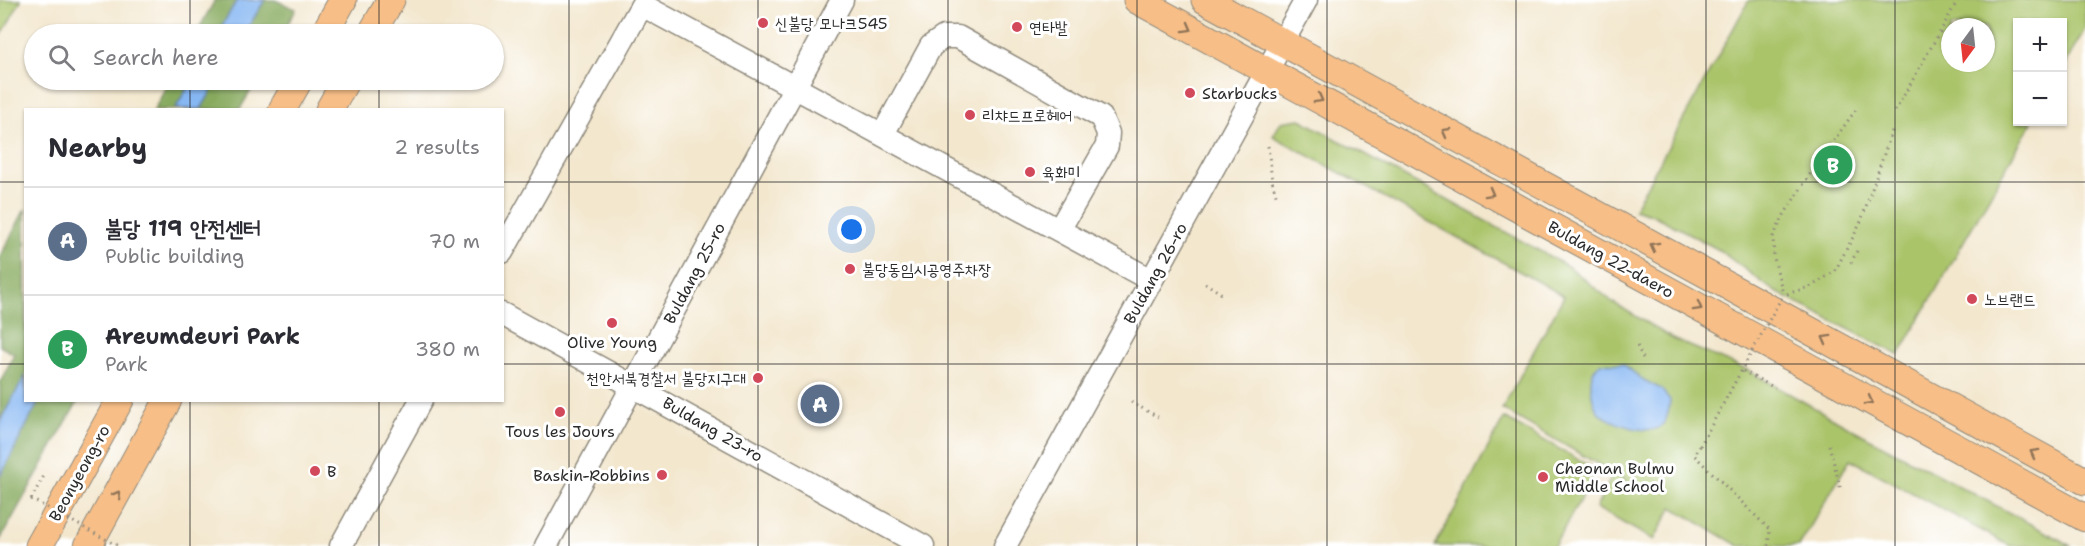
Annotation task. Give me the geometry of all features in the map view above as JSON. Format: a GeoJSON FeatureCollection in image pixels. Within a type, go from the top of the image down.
{"type":"FeatureCollection","features":[{"type":"Feature","properties":{"kind":"main road"},"geometry":{"type":"LineString","coordinates":[[330,24],[343,0]]}},
{"type":"Feature","properties":{"kind":"main road"},"geometry":{"type":"LineString","coordinates":[[377,24],[391,0]]}},
{"type":"Feature","properties":{"kind":"main road","name":"Buldang 22-daero"},"geometry":{"type":"LineString","coordinates":[[1137,0],[2085,518]]}},
{"type":"Feature","properties":{"kind":"main road","name":"Buldang 22-daero"},"geometry":{"type":"LineString","coordinates":[[1205,0],[2085,481]]}},
{"type":"Feature","properties":{"kind":"main road"},"geometry":{"type":"LineString","coordinates":[[283,108],[293,90]]}},
{"type":"Feature","properties":{"kind":"main road","name":"Beonyeong-ro"},"geometry":{"type":"LineString","coordinates":[[39,546],[119,402]]}},
{"type":"Feature","properties":{"kind":"main road"},"geometry":{"type":"LineString","coordinates":[[88,546],[167,402]]}},
{"type":"Feature","properties":{"kind":"street","name":"Buldang 25-ro"},"geometry":{"type":"LineString","coordinates":[[546,546],[842,0]]}},
{"type":"Feature","properties":{"kind":"street","name":"Buldang 26-ro"},"geometry":{"type":"LineString","coordinates":[[1005,546],[1306,0]]}},
{"type":"Feature","properties":{"kind":"street"},"geometry":{"type":"LineString","coordinates":[[504,248],[642,5],[796,86],[1151,280]]}},
{"type":"Feature","properties":{"kind":"street"},"geometry":{"type":"LineString","coordinates":[[883,134],[931,46],[944,37],[958,37],[1101,117],[1108,133],[1107,146],[1059,230]]}},
{"type":"Feature","properties":{"kind":"street","name":"Buldang 23-ro"},"geometry":{"type":"LineString","coordinates":[[504,315],[922,546]]}},
{"type":"Feature","properties":{"kind":"street"},"geometry":{"type":"LineString","coordinates":[[340,546],[420,402]]}},
{"type":"Feature","properties":{"kind":"path"},"geometry":{"type":"LineString","coordinates":[[1894,111],[1958,0]]}},
{"type":"Feature","properties":{"kind":"path"},"geometry":{"type":"LineString","coordinates":[[1768,546],[1770,530],[1694,455],[1743,371],[1783,295],[1774,258],[1773,237],[1808,177],[1857,108]]}},
{"type":"Feature","properties":{"kind":"path"},"geometry":{"type":"LineString","coordinates":[[1783,295],[1812,286],[1834,271],[1860,224],[1893,128]]}},
{"type":"Feature","properties":{"kind":"path"},"geometry":{"type":"LineString","coordinates":[[1268,146],[1272,181],[1277,198]]}},
{"type":"Feature","properties":{"kind":"path"},"geometry":{"type":"LineString","coordinates":[[1851,263],[1859,247]]}},
{"type":"Feature","properties":{"kind":"path"},"geometry":{"type":"LineString","coordinates":[[1205,283],[1225,296]]}},
{"type":"Feature","properties":{"kind":"path"},"geometry":{"type":"LineString","coordinates":[[1638,346],[1643,358]]}},
{"type":"Feature","properties":{"kind":"path"},"geometry":{"type":"LineString","coordinates":[[1743,371],[1775,388]]}},
{"type":"Feature","properties":{"kind":"path"},"geometry":{"type":"LineString","coordinates":[[1131,402],[1158,417]]}},
{"type":"Feature","properties":{"kind":"path"},"geometry":{"type":"LineString","coordinates":[[1828,445],[1841,490]]}},
{"type":"Feature","properties":{"kind":"path"},"geometry":{"type":"LineString","coordinates":[[45,474],[31,499],[118,546]]}},
{"type":"Feature","properties":{"kind":"green space"},"geometry":{"type":"Polygon","coordinates":[[[0,0],[21,0],[0,38],[0,0]]]}},
{"type":"Feature","properties":{"kind":"green space"},"geometry":{"type":"Polygon","coordinates":[[[215,0],[275,0],[296,9],[288,24],[202,24],[215,0]]]}},
{"type":"Feature","properties":{"kind":"green space"},"geometry":{"type":"Polygon","coordinates":[[[1749,0],[2085,0],[2085,29],[2067,61],[2067,18],[2013,18],[2013,126],[2030,126],[1899,355],[1774,291],[1719,250],[1651,214],[1634,209],[1749,0]]]}},
{"type":"Feature","properties":{"kind":"green space"},"geometry":{"type":"Polygon","coordinates":[[[165,90],[251,90],[241,108],[155,108],[165,90]]]}},
{"type":"Feature","properties":{"kind":"green space"},"geometry":{"type":"Polygon","coordinates":[[[1300,119],[1569,267],[1614,303],[1673,339],[1747,370],[1863,435],[2072,546],[2010,546],[1850,459],[1799,546],[1739,546],[1672,507],[1654,540],[1596,508],[1613,474],[1629,482],[1502,409],[1564,296],[1273,136],[1281,122],[1300,119]]]}},
{"type":"Feature","properties":{"kind":"green space"},"geometry":{"type":"Polygon","coordinates":[[[24,211],[24,402],[77,402],[0,540],[0,383],[14,354],[0,346],[0,257],[24,211]]]}},
{"type":"Feature","properties":{"kind":"green space"},"geometry":{"type":"Polygon","coordinates":[[[1504,418],[1597,470],[1554,546],[1435,546],[1504,418]]]}},
{"type":"Feature","properties":{"kind":"water"},"geometry":{"type":"Polygon","coordinates":[[[237,0],[265,0],[250,24],[223,24],[237,0]]]}},
{"type":"Feature","properties":{"kind":"water"},"geometry":{"type":"Polygon","coordinates":[[[186,90],[212,90],[202,108],[176,108],[186,90]]]}},
{"type":"Feature","properties":{"kind":"water"},"geometry":{"type":"Polygon","coordinates":[[[1600,363],[1623,364],[1642,379],[1661,389],[1670,400],[1667,418],[1661,426],[1647,430],[1628,427],[1609,419],[1597,410],[1592,396],[1591,381],[1593,372],[1600,363]]]}},
{"type":"Feature","properties":{"kind":"water"},"geometry":{"type":"Polygon","coordinates":[[[24,378],[24,402],[38,402],[0,477],[0,421],[24,378]]]}},
{"type":"Feature","properties":{"kind":"place","name":"신불당 모나크545"},"geometry":{"type":"Point","coordinates":[763,23]}},
{"type":"Feature","properties":{"kind":"place","name":"연타발"},"geometry":{"type":"Point","coordinates":[1017,27]}},
{"type":"Feature","properties":{"kind":"place","name":"Starbucks"},"geometry":{"type":"Point","coordinates":[1190,93]}},
{"type":"Feature","properties":{"kind":"place","name":"리챠드프로헤어"},"geometry":{"type":"Point","coordinates":[970,115]}},
{"type":"Feature","properties":{"kind":"place","name":"Areumdeuri Park"},"geometry":{"type":"Point","coordinates":[1833,165]}},
{"type":"Feature","properties":{"kind":"place","name":"육화미"},"geometry":{"type":"Point","coordinates":[1030,172]}},
{"type":"Feature","properties":{"kind":"place","name":"불당동임시공영주차장"},"geometry":{"type":"Point","coordinates":[850,269]}},
{"type":"Feature","properties":{"kind":"place","name":"노브랜드"},"geometry":{"type":"Point","coordinates":[1972,299]}},
{"type":"Feature","properties":{"kind":"place","name":"Olive Young"},"geometry":{"type":"Point","coordinates":[612,323]}},
{"type":"Feature","properties":{"kind":"place","name":"천안서북경찰서 불당지구대"},"geometry":{"type":"Point","coordinates":[758,378]}},
{"type":"Feature","properties":{"kind":"place","name":"불당 119 안전센터"},"geometry":{"type":"Point","coordinates":[820,404]}},
{"type":"Feature","properties":{"kind":"place","name":"Tous les Jours"},"geometry":{"type":"Point","coordinates":[560,412]}},
{"type":"Feature","properties":{"kind":"place","name":"B"},"geometry":{"type":"Point","coordinates":[315,471]}},
{"type":"Feature","properties":{"kind":"place","name":"Baskin-Robbins"},"geometry":{"type":"Point","coordinates":[662,475]}},
{"type":"Feature","properties":{"kind":"place","name":"Cheonan Bulmu Middle School"},"geometry":{"type":"Point","coordinates":[1543,477]}}]}
